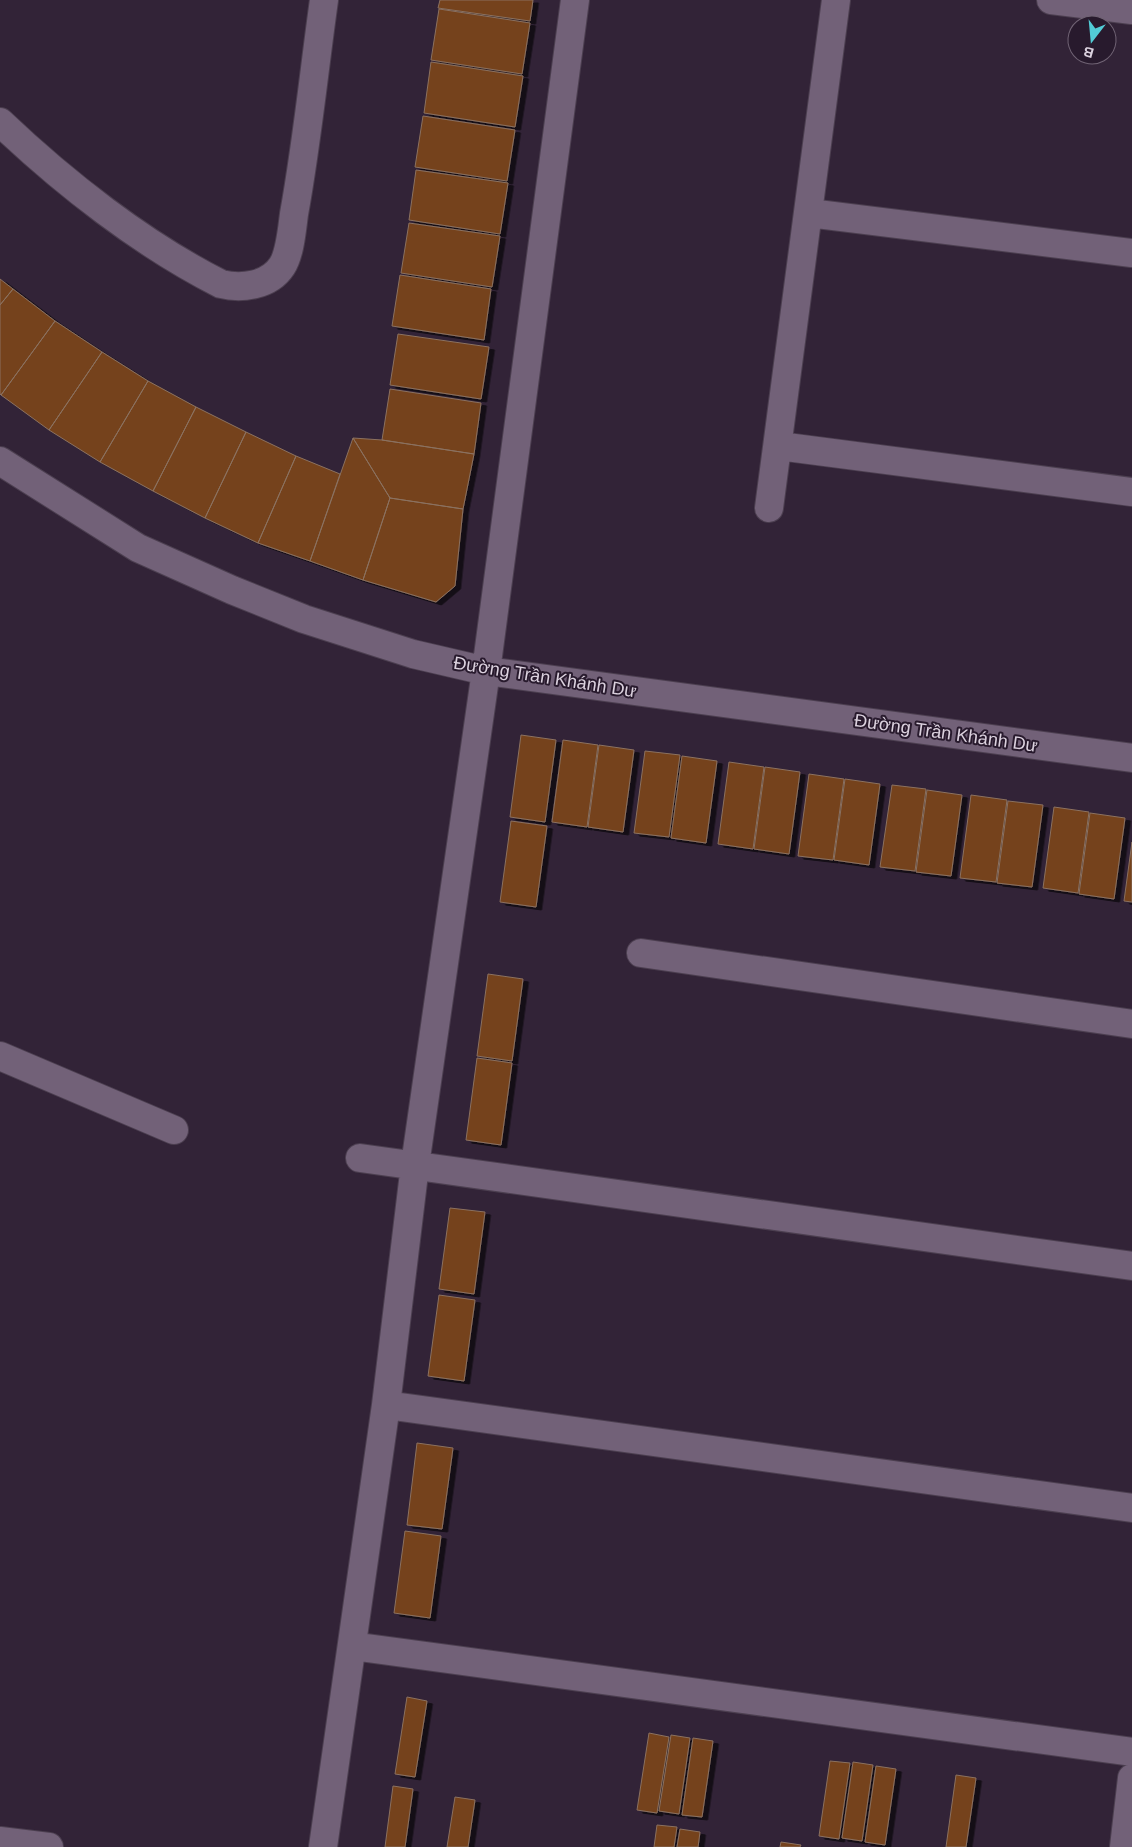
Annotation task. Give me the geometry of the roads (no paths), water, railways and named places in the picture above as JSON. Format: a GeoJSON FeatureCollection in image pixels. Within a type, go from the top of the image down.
{"type":"FeatureCollection","features":[{"type":"Feature","properties":{"kind":"street"},"geometry":{"type":"LineString","coordinates":[[0,122],[67,181],[155,246],[221,284],[233,287],[259,284],[268,279],[282,266],[289,244],[324,0]]}},
{"type":"Feature","properties":{"kind":"street"},"geometry":{"type":"LineString","coordinates":[[323,1847],[386,1405],[414,1165],[486,671],[575,0]]}},
{"type":"Feature","properties":{"kind":"street"},"geometry":{"type":"LineString","coordinates":[[769,508],[836,0]]}},
{"type":"Feature","properties":{"kind":"street"},"geometry":{"type":"LineString","coordinates":[[1051,0],[1132,10]]}},
{"type":"Feature","properties":{"kind":"street"},"geometry":{"type":"LineString","coordinates":[[809,213],[1132,253]]}},
{"type":"Feature","properties":{"kind":"street"},"geometry":{"type":"LineString","coordinates":[[778,446],[1132,492]]}},
{"type":"Feature","properties":{"kind":"street","name":"Đường Trần Khánh Dư"},"geometry":{"type":"LineString","coordinates":[[0,461],[138,548],[232,590],[304,619],[404,651],[486,671],[1132,758]]}},
{"type":"Feature","properties":{"kind":"street"},"geometry":{"type":"LineString","coordinates":[[641,953],[1132,1024]]}},
{"type":"Feature","properties":{"kind":"street"},"geometry":{"type":"LineString","coordinates":[[0,1056],[174,1130]]}},
{"type":"Feature","properties":{"kind":"street"},"geometry":{"type":"LineString","coordinates":[[360,1158],[1132,1266]]}},
{"type":"Feature","properties":{"kind":"street"},"geometry":{"type":"LineString","coordinates":[[386,1405],[1132,1508]]}},
{"type":"Feature","properties":{"kind":"street"},"geometry":{"type":"LineString","coordinates":[[352,1646],[1132,1752]]}},
{"type":"Feature","properties":{"kind":"street"},"geometry":{"type":"LineString","coordinates":[[1124,1847],[1132,1778]]}},
{"type":"Feature","properties":{"kind":"street"},"geometry":{"type":"LineString","coordinates":[[0,1841],[50,1847]]}}]}
